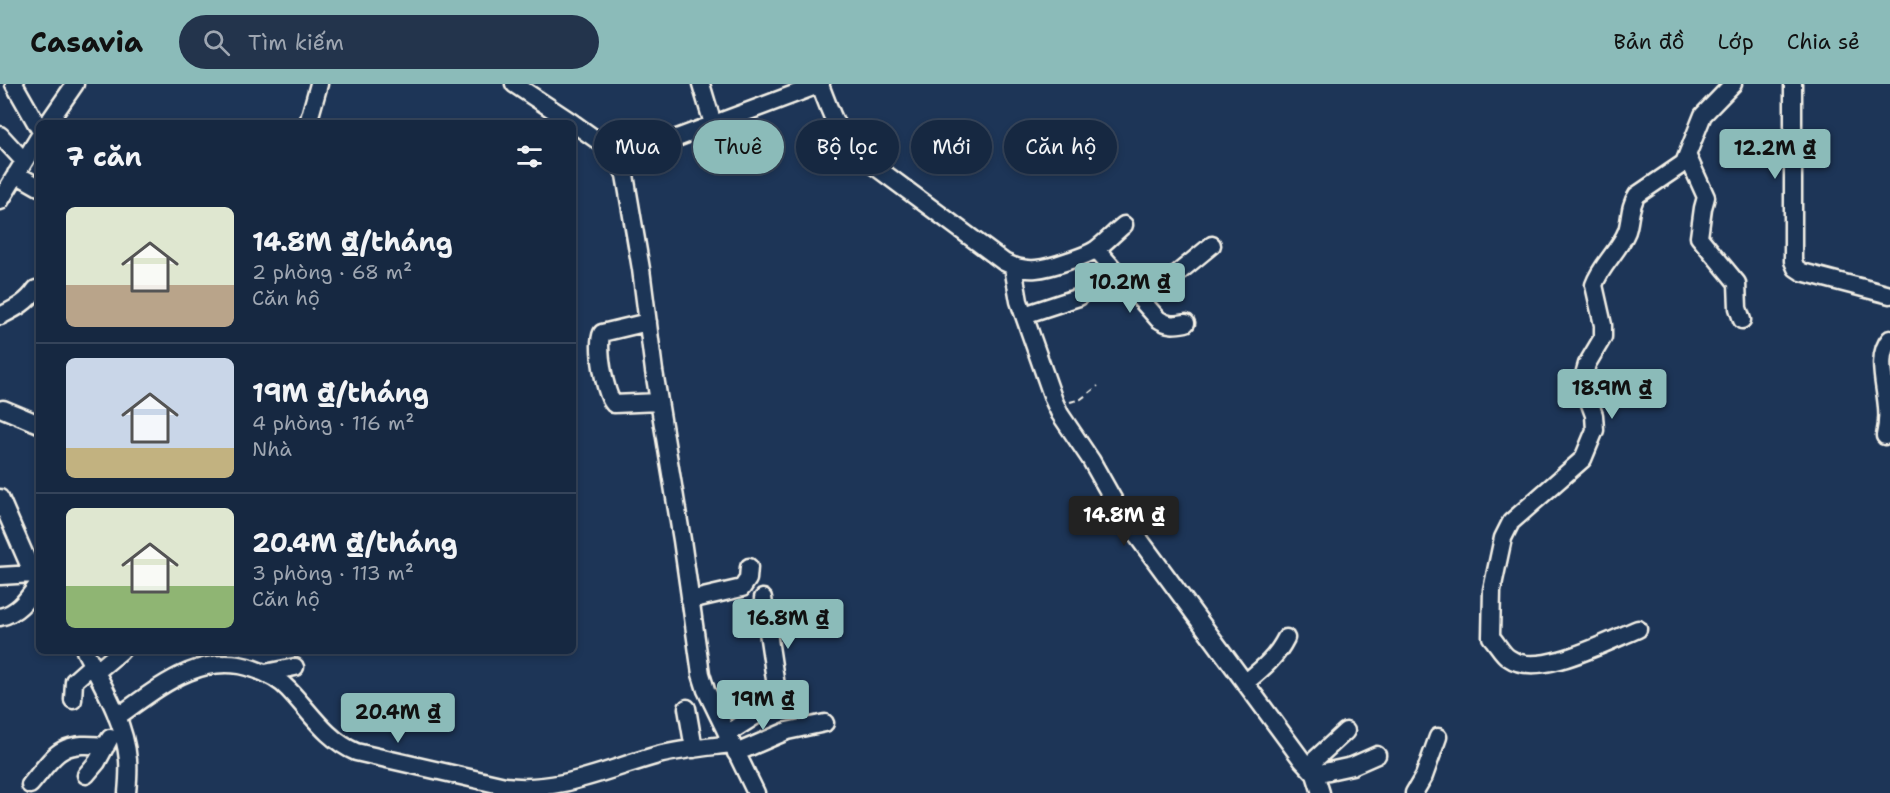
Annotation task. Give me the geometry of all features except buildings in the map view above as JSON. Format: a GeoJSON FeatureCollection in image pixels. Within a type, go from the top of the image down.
{"type":"FeatureCollection","features":[{"type":"Feature","properties":{"kind":"street"},"geometry":{"type":"LineString","coordinates":[[14,84],[36,123]]}},
{"type":"Feature","properties":{"kind":"street"},"geometry":{"type":"LineString","coordinates":[[50,120],[75,84]]}},
{"type":"Feature","properties":{"kind":"street"},"geometry":{"type":"LineString","coordinates":[[309,120],[319,84]]}},
{"type":"Feature","properties":{"kind":"street"},"geometry":{"type":"LineString","coordinates":[[514,84],[568,120]]}},
{"type":"Feature","properties":{"kind":"street"},"geometry":{"type":"LineString","coordinates":[[700,84],[712,120]]}},
{"type":"Feature","properties":{"kind":"street"},"geometry":{"type":"LineString","coordinates":[[1638,628],[1557,662],[1523,665],[1509,658],[1491,637],[1492,590],[1503,538],[1511,522],[1583,459],[1595,430],[1594,415],[1582,382],[1587,364],[1603,337],[1603,325],[1594,285],[1596,279],[1619,248],[1628,229],[1629,210],[1637,195],[1684,163],[1703,114],[1733,84]]}},
{"type":"Feature","properties":{"kind":"street"},"geometry":{"type":"LineString","coordinates":[[1793,84],[1792,261],[1802,272],[1890,295]]}},
{"type":"Feature","properties":{"kind":"street"},"geometry":{"type":"LineString","coordinates":[[724,120],[821,85],[838,130],[848,144],[870,163],[1004,262],[1024,270],[1049,268],[1088,254],[1124,225]]}},
{"type":"Feature","properties":{"kind":"street"},"geometry":{"type":"LineString","coordinates":[[576,125],[594,137]]}},
{"type":"Feature","properties":{"kind":"street"},"geometry":{"type":"LineString","coordinates":[[0,135],[30,155],[36,176]]}},
{"type":"Feature","properties":{"kind":"street"},"geometry":{"type":"LineString","coordinates":[[0,201],[30,155]]}},
{"type":"Feature","properties":{"kind":"street"},"geometry":{"type":"LineString","coordinates":[[1688,157],[1706,197],[1699,237],[1737,282],[1738,308],[1742,320]]}},
{"type":"Feature","properties":{"kind":"street"},"geometry":{"type":"LineString","coordinates":[[625,174],[641,269],[701,674],[706,690],[756,793]]}},
{"type":"Feature","properties":{"kind":"street"},"geometry":{"type":"LineString","coordinates":[[1135,293],[1173,277],[1212,245]]}},
{"type":"Feature","properties":{"kind":"street"},"geometry":{"type":"LineString","coordinates":[[1096,249],[1158,319],[1173,326],[1186,323]]}},
{"type":"Feature","properties":{"kind":"street"},"geometry":{"type":"LineString","coordinates":[[1013,267],[1016,290],[1056,405],[1123,517],[1302,760],[1312,770],[1321,793]]}},
{"type":"Feature","properties":{"kind":"street"},"geometry":{"type":"LineString","coordinates":[[0,316],[22,304],[32,296],[36,289]]}},
{"type":"Feature","properties":{"kind":"street"},"geometry":{"type":"LineString","coordinates":[[1024,315],[1079,297]]}},
{"type":"Feature","properties":{"kind":"street"},"geometry":{"type":"LineString","coordinates":[[648,322],[602,333],[599,339],[602,363],[609,399],[614,404],[659,402]]}},
{"type":"Feature","properties":{"kind":"street"},"geometry":{"type":"LineString","coordinates":[[1886,436],[1889,410],[1883,350],[1890,339]]}},
{"type":"Feature","properties":{"kind":"street"},"geometry":{"type":"LineString","coordinates":[[1,411],[36,423]]}},
{"type":"Feature","properties":{"kind":"street"},"geometry":{"type":"LineString","coordinates":[[0,498],[4,520],[36,578]]}},
{"type":"Feature","properties":{"kind":"street"},"geometry":{"type":"LineString","coordinates":[[690,600],[742,588],[748,579],[749,567]]}},
{"type":"Feature","properties":{"kind":"street"},"geometry":{"type":"LineString","coordinates":[[0,576],[36,580]]}},
{"type":"Feature","properties":{"kind":"street"},"geometry":{"type":"LineString","coordinates":[[0,617],[15,611],[25,602],[36,582]]}},
{"type":"Feature","properties":{"kind":"street"},"geometry":{"type":"LineString","coordinates":[[732,744],[776,701],[777,693],[763,598]]}},
{"type":"Feature","properties":{"kind":"street"},"geometry":{"type":"LineString","coordinates":[[1245,683],[1267,666],[1279,652],[1286,638]]}},
{"type":"Feature","properties":{"kind":"street"},"geometry":{"type":"LineString","coordinates":[[73,700],[74,681],[91,663],[114,654]]}},
{"type":"Feature","properties":{"kind":"street"},"geometry":{"type":"LineString","coordinates":[[91,663],[118,719],[125,744],[128,760],[127,793]]}},
{"type":"Feature","properties":{"kind":"street"},"geometry":{"type":"LineString","coordinates":[[86,775],[97,762],[118,719],[176,676],[195,668],[218,664],[244,665],[266,673],[287,688],[330,737],[356,752],[505,786],[524,788],[542,788],[603,773],[662,754],[732,744],[825,723]]}},
{"type":"Feature","properties":{"kind":"street"},"geometry":{"type":"LineString","coordinates":[[266,673],[295,667]]}},
{"type":"Feature","properties":{"kind":"street"},"geometry":{"type":"LineString","coordinates":[[687,708],[694,749]]}},
{"type":"Feature","properties":{"kind":"street"},"geometry":{"type":"LineString","coordinates":[[1312,770],[1346,731]]}},
{"type":"Feature","properties":{"kind":"street"},"geometry":{"type":"LineString","coordinates":[[1414,793],[1424,776],[1438,737]]}},
{"type":"Feature","properties":{"kind":"street"},"geometry":{"type":"LineString","coordinates":[[30,785],[47,764],[63,750],[85,745],[106,746]]}},
{"type":"Feature","properties":{"kind":"street"},"geometry":{"type":"LineString","coordinates":[[1312,770],[1352,766],[1377,756]]}},
{"type":"Feature","properties":{"kind":"path"},"geometry":{"type":"LineString","coordinates":[[1056,405],[1081,399],[1098,386]]}}]}
